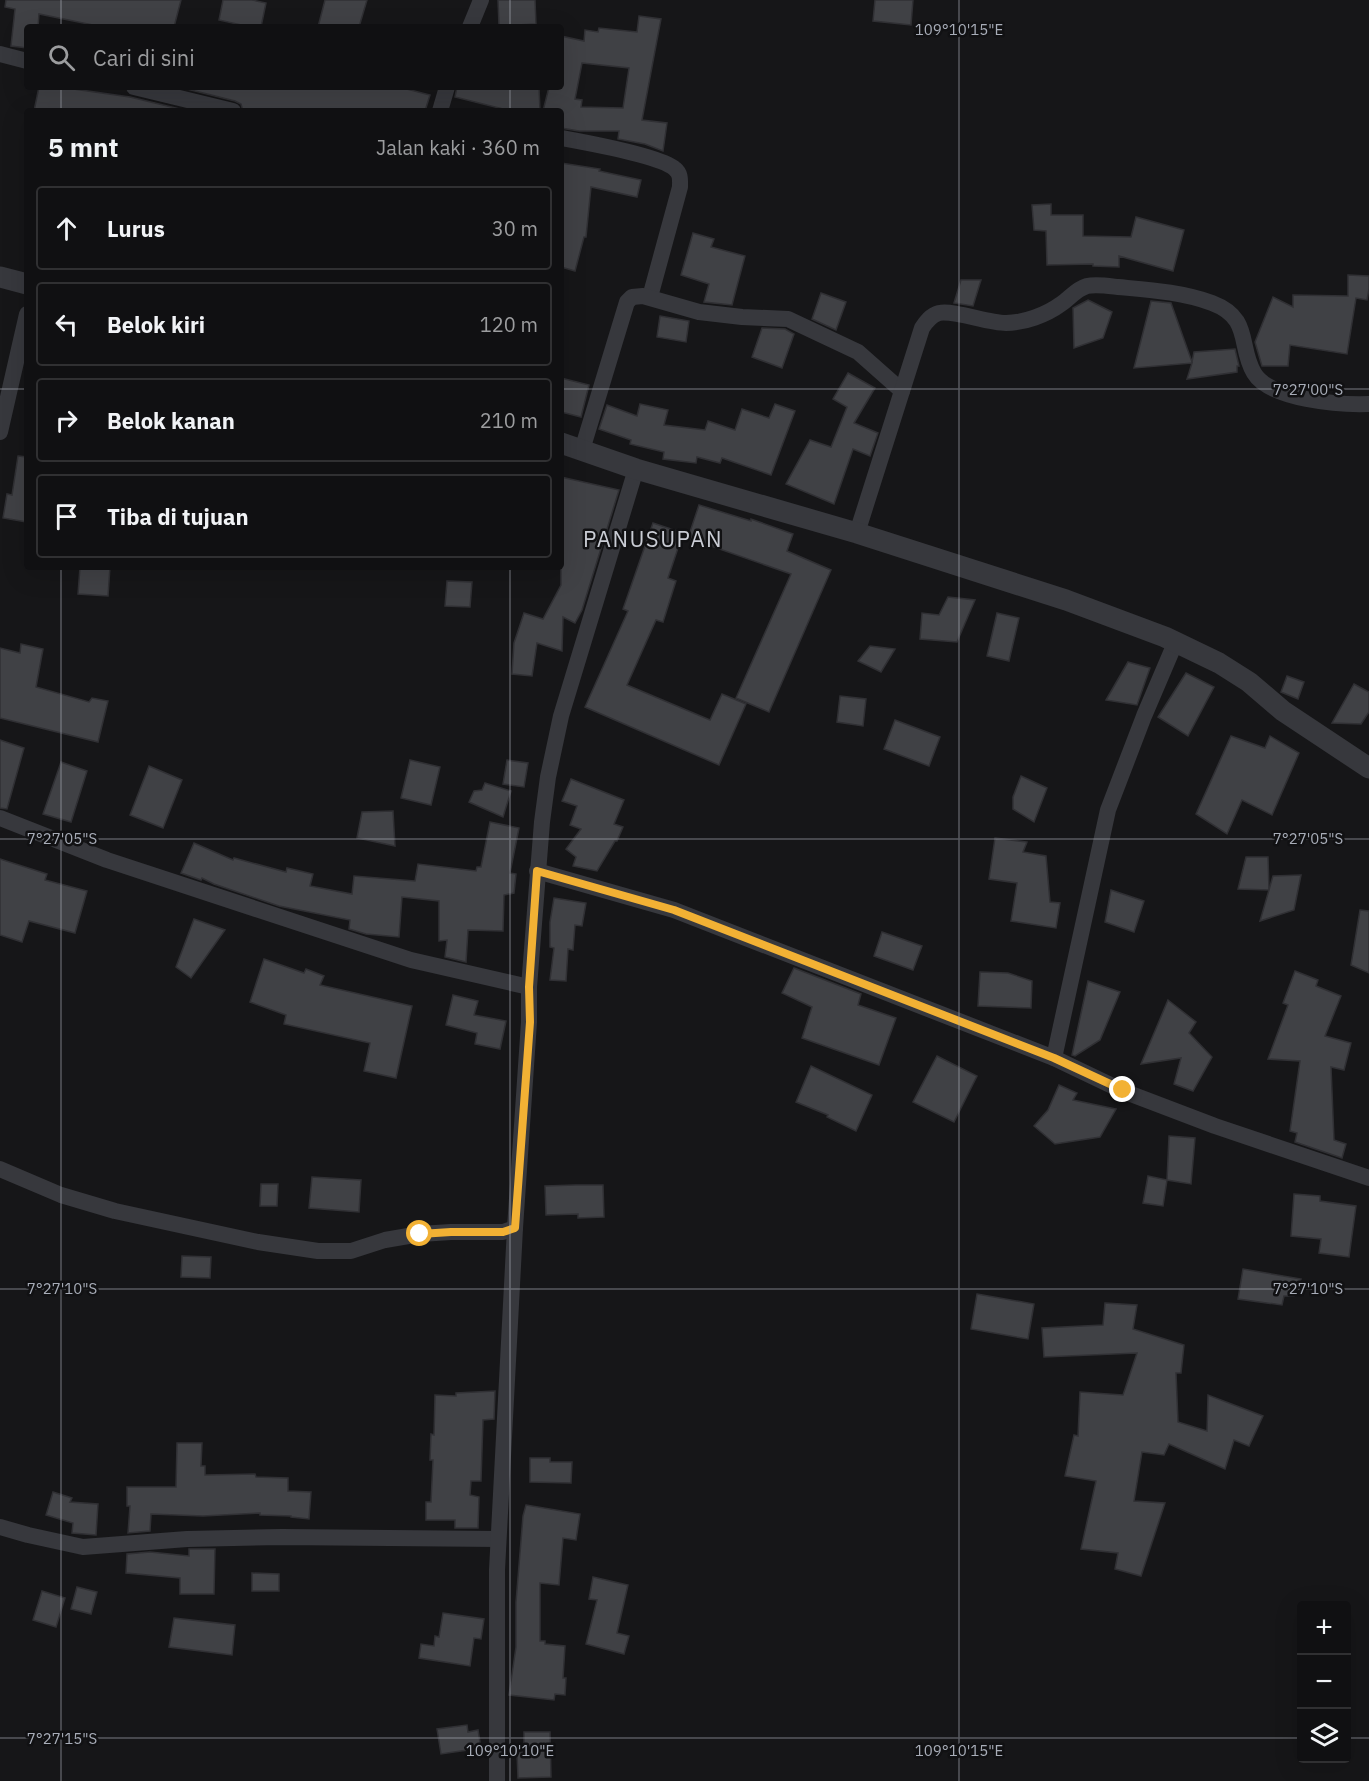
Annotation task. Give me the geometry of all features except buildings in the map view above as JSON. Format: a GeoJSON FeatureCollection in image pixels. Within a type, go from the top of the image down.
{"type":"FeatureCollection","features":[{"type":"Feature","properties":{"kind":"street"},"geometry":{"type":"LineString","coordinates":[[471,24],[481,0]]}},
{"type":"Feature","properties":{"kind":"street"},"geometry":{"type":"LineString","coordinates":[[0,54],[24,60]]}},
{"type":"Feature","properties":{"kind":"street"},"geometry":{"type":"LineString","coordinates":[[146,90],[221,108]]}},
{"type":"Feature","properties":{"kind":"street"},"geometry":{"type":"LineString","coordinates":[[441,108],[446,90]]}},
{"type":"Feature","properties":{"kind":"street"},"geometry":{"type":"LineString","coordinates":[[564,139],[596,144],[659,161],[675,168],[680,176],[680,187],[650,297]]}},
{"type":"Feature","properties":{"kind":"street"},"geometry":{"type":"LineString","coordinates":[[0,277],[24,283]]}},
{"type":"Feature","properties":{"kind":"street"},"geometry":{"type":"LineString","coordinates":[[857,533],[922,328],[937,313],[1006,323],[1024,321],[1049,311],[1087,286],[1167,291],[1214,303],[1239,322],[1250,364],[1255,375],[1264,384],[1283,393],[1326,402],[1369,404]]}},
{"type":"Feature","properties":{"kind":"street"},"geometry":{"type":"LineString","coordinates":[[582,450],[627,303],[637,296],[650,297],[699,312],[788,319],[858,352],[902,391]]}},
{"type":"Feature","properties":{"kind":"street"},"geometry":{"type":"LineString","coordinates":[[0,432],[24,327]]}},
{"type":"Feature","properties":{"kind":"street"},"geometry":{"type":"LineString","coordinates":[[564,444],[636,469],[857,533],[1066,600],[1176,641],[1220,663],[1249,682],[1283,711],[1369,768]]}},
{"type":"Feature","properties":{"kind":"street"},"geometry":{"type":"LineString","coordinates":[[497,1781],[498,1539],[515,1228],[530,1022],[529,987],[544,801],[561,716],[636,469]]}},
{"type":"Feature","properties":{"kind":"street"},"geometry":{"type":"LineString","coordinates":[[1054,1058],[1108,810],[1176,641]]}},
{"type":"Feature","properties":{"kind":"street"},"geometry":{"type":"LineString","coordinates":[[0,818],[107,860],[411,960],[529,987]]}},
{"type":"Feature","properties":{"kind":"street"},"geometry":{"type":"LineString","coordinates":[[537,871],[674,910],[1054,1058],[1123,1090],[1215,1126],[1369,1178]]}},
{"type":"Feature","properties":{"kind":"street"},"geometry":{"type":"LineString","coordinates":[[0,1169],[61,1194],[115,1211],[258,1242],[318,1251],[351,1251],[385,1239],[420,1234],[503,1232],[515,1228]]}},
{"type":"Feature","properties":{"kind":"street"},"geometry":{"type":"LineString","coordinates":[[0,1527],[82,1547],[187,1539],[282,1537],[498,1539]]}},
{"type":"Feature","properties":{"kind":"district","name":"PANUSUPAN"},"geometry":{"type":"Point","coordinates":[653,539]}},
{"type":"Feature","properties":{"kind":"route"},"geometry":{"type":"LineString","coordinates":[[420,1234],[503,1232],[515,1228],[530,1022],[529,987],[537,871],[674,910],[864,982],[1054,1058],[1123,1090]]}}]}
